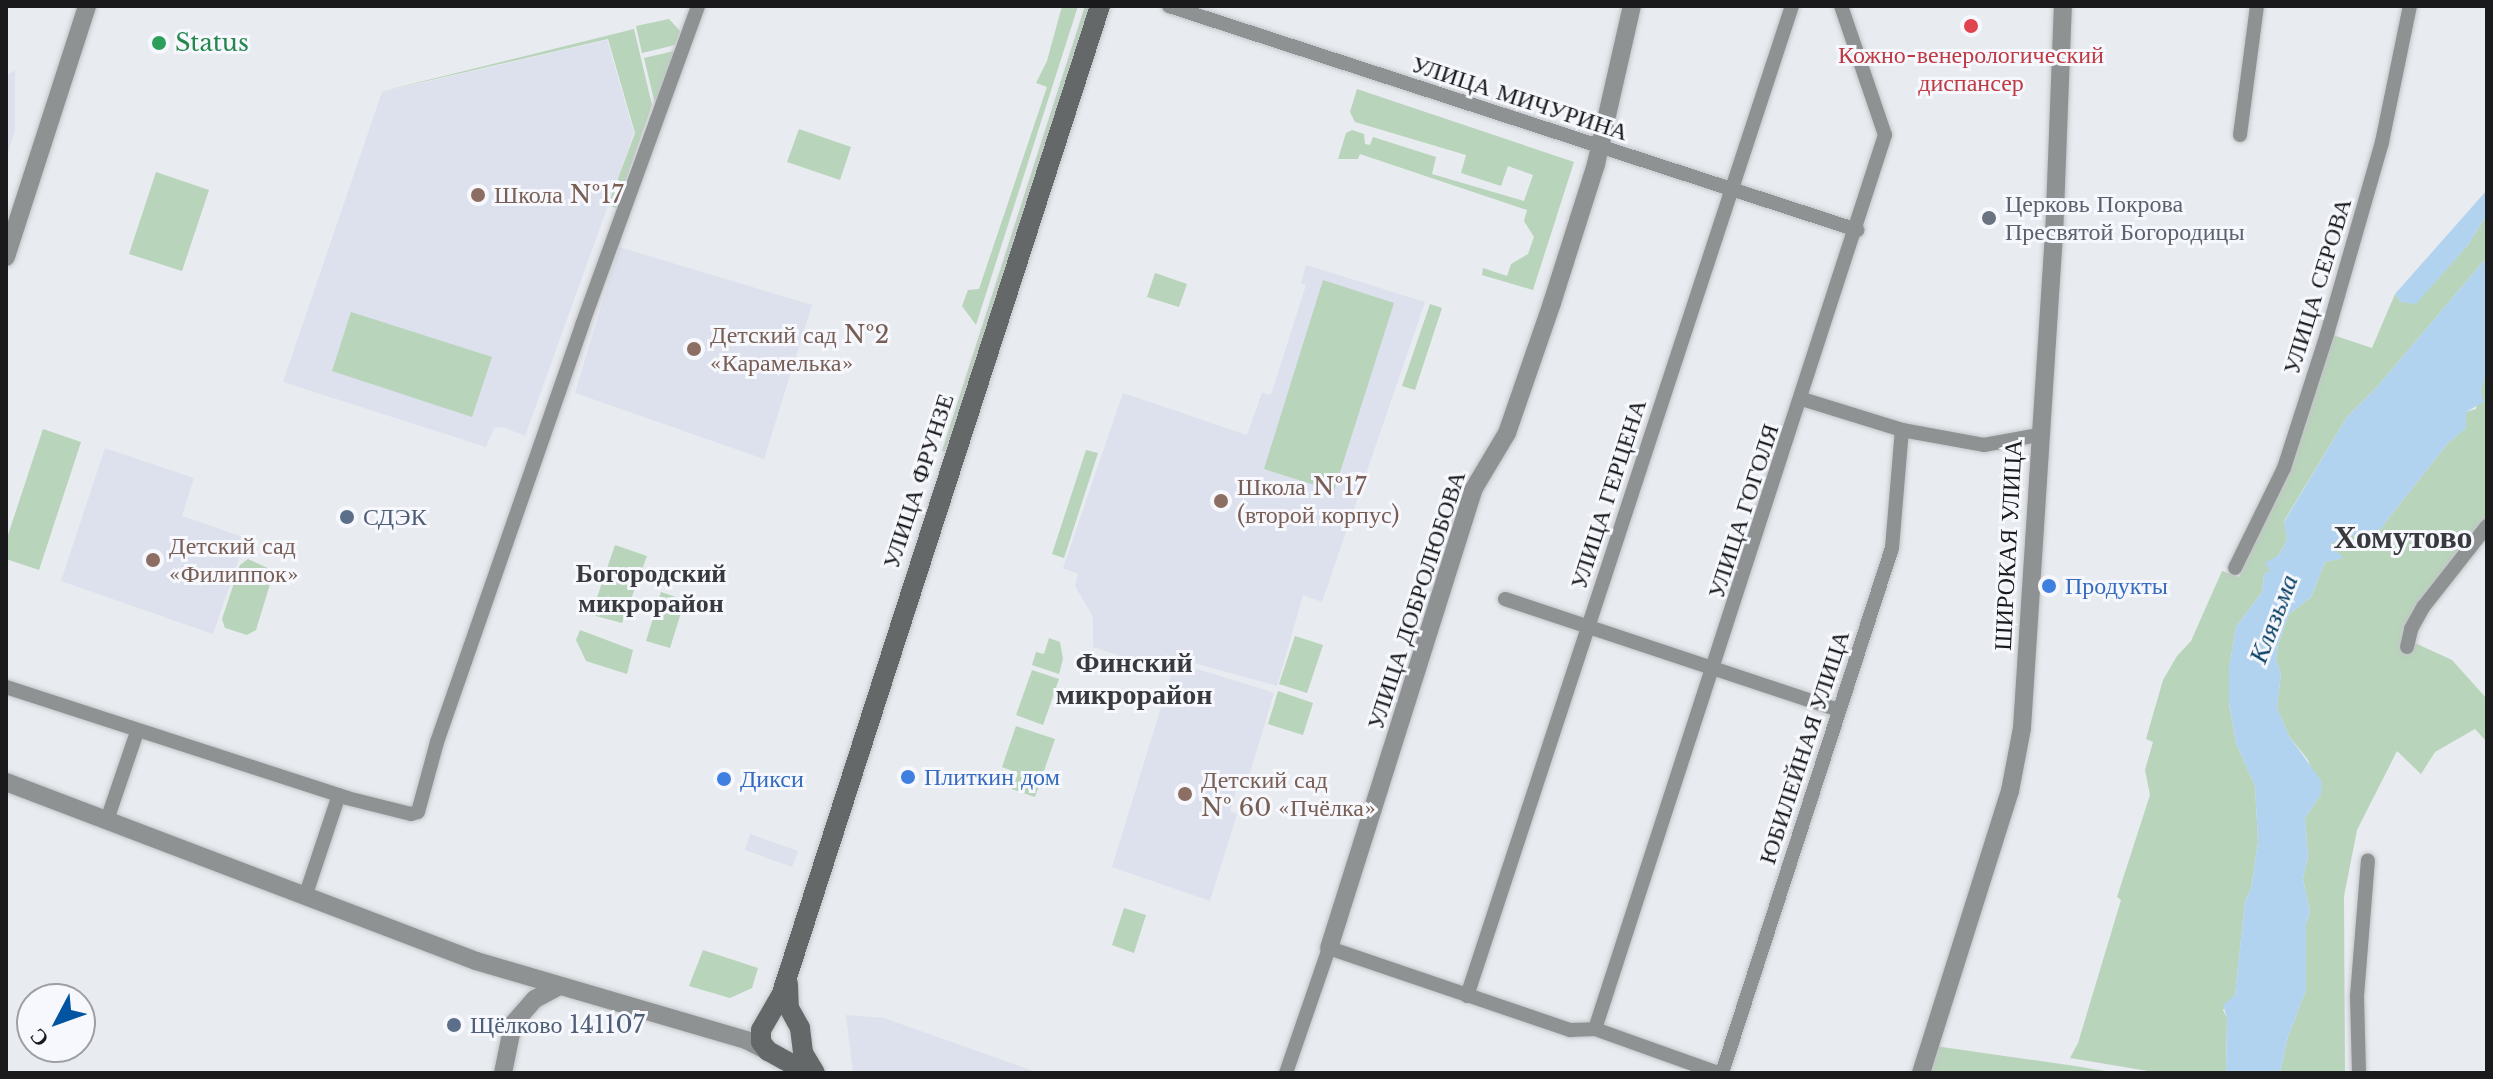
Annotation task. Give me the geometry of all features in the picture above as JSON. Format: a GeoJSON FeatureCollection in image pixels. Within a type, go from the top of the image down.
{"type":"FeatureCollection","features":[{"type":"Feature","properties":{"kind":"main road","name":"УЛИЦА ФРУНЗЕ"},"geometry":{"type":"LineString","coordinates":[[764,1023],[781,996],[1100,6]]}},
{"type":"Feature","properties":{"kind":"main road"},"geometry":{"type":"LineString","coordinates":[[788,973],[787,998],[815,1073]]}},
{"type":"Feature","properties":{"kind":"main road"},"geometry":{"type":"LineString","coordinates":[[793,1019],[776,1015],[764,1023],[760,1036],[774,1053],[808,1073]]}},
{"type":"Feature","properties":{"kind":"main road"},"geometry":{"type":"LineString","coordinates":[[774,1053],[790,1053],[801,1040]]}},
{"type":"Feature","properties":{"kind":"street"},"geometry":{"type":"LineString","coordinates":[[6,257],[87,6]]}},
{"type":"Feature","properties":{"kind":"street"},"geometry":{"type":"LineString","coordinates":[[6,687],[339,795],[411,814],[418,812],[437,742],[520,511],[582,325],[698,6]]}},
{"type":"Feature","properties":{"kind":"street","name":"УЛИЦА МИЧУРИНА"},"geometry":{"type":"LineString","coordinates":[[1169,6],[1857,230]]}},
{"type":"Feature","properties":{"kind":"street","name":"УЛИЦА ДОБРОЛЮБОВА"},"geometry":{"type":"LineString","coordinates":[[1286,1073],[1329,948],[1473,490],[1507,433],[1600,147],[1632,6]]}},
{"type":"Feature","properties":{"kind":"street","name":"УЛИЦА ГЕРЦЕНА"},"geometry":{"type":"LineString","coordinates":[[1467,996],[1792,6]]}},
{"type":"Feature","properties":{"kind":"street","name":"УЛИЦА ГОГОЛЯ"},"geometry":{"type":"LineString","coordinates":[[1595,1029],[1715,668],[1885,135],[1841,6]]}},
{"type":"Feature","properties":{"kind":"street","name":"ШИРОКАЯ УЛИЦА"},"geometry":{"type":"LineString","coordinates":[[1921,1073],[2010,791],[2022,728],[2054,237],[2063,6]]}},
{"type":"Feature","properties":{"kind":"street"},"geometry":{"type":"LineString","coordinates":[[2240,135],[2257,6]]}},
{"type":"Feature","properties":{"kind":"street","name":"УЛИЦА СЕРОВА"},"geometry":{"type":"LineString","coordinates":[[2235,568],[2284,468],[2325,342],[2382,142],[2410,6]]}},
{"type":"Feature","properties":{"kind":"street"},"geometry":{"type":"LineString","coordinates":[[1802,399],[1902,430],[1984,445],[2039,435]]}},
{"type":"Feature","properties":{"kind":"street","name":"ЮБИЛЕЙНАЯ УЛИЦА"},"geometry":{"type":"LineString","coordinates":[[1720,1073],[1892,548],[1897,520],[1902,430]]}},
{"type":"Feature","properties":{"kind":"street"},"geometry":{"type":"LineString","coordinates":[[2407,647],[2411,629],[2424,606],[2487,526]]}},
{"type":"Feature","properties":{"kind":"street"},"geometry":{"type":"LineString","coordinates":[[1505,599],[1839,710]]}},
{"type":"Feature","properties":{"kind":"street"},"geometry":{"type":"LineString","coordinates":[[107,820],[137,732]]}},
{"type":"Feature","properties":{"kind":"street"},"geometry":{"type":"LineString","coordinates":[[6,782],[476,961],[734,1037],[774,1053]]}},
{"type":"Feature","properties":{"kind":"street"},"geometry":{"type":"LineString","coordinates":[[306,894],[339,795]]}},
{"type":"Feature","properties":{"kind":"street"},"geometry":{"type":"LineString","coordinates":[[2359,1073],[2357,996],[2368,860]]}},
{"type":"Feature","properties":{"kind":"street"},"geometry":{"type":"LineString","coordinates":[[1329,948],[1570,1030],[1595,1029],[1720,1073]]}},
{"type":"Feature","properties":{"kind":"street"},"geometry":{"type":"LineString","coordinates":[[503,1073],[513,1024],[535,999],[558,987]]}},
{"type":"Feature","properties":{"kind":"street"},"geometry":{"type":"LineString","coordinates":[[734,1037],[748,1034],[764,1023]]}},
{"type":"Feature","properties":{"kind":"shaded area","name":"Школа №17"},"geometry":{"type":"Polygon","coordinates":[[[607,40],[634,133],[525,436],[503,427],[494,428],[486,447],[283,382],[382,92],[607,40]]]}},
{"type":"Feature","properties":{"kind":"shaded area"},"geometry":{"type":"Polygon","coordinates":[[[15,70],[15,130],[6,159],[6,76],[15,70]]]}},
{"type":"Feature","properties":{"kind":"shaded area","name":"Детский сад №2 «Карамелька»"},"geometry":{"type":"Polygon","coordinates":[[[619,247],[812,305],[764,459],[575,393],[619,247]]]}},
{"type":"Feature","properties":{"kind":"shaded area","name":"Школа №17 (второй корпус)"},"geometry":{"type":"Polygon","coordinates":[[[1306,265],[1425,302],[1322,602],[1303,595],[1277,686],[1165,655],[1159,668],[1093,647],[1093,617],[1075,586],[1078,574],[1063,568],[1123,393],[1247,435],[1262,393],[1271,395],[1306,285],[1301,283],[1306,265]]]}},
{"type":"Feature","properties":{"kind":"shaded area","name":"Детский сад «Филиппок»"},"geometry":{"type":"Polygon","coordinates":[[[105,448],[194,478],[182,516],[246,538],[213,634],[61,581],[105,448]]]}},
{"type":"Feature","properties":{"kind":"shaded area","name":"Детский сад № 60 «Пчёлка»"},"geometry":{"type":"Polygon","coordinates":[[[1175,662],[1274,693],[1249,776],[1241,775],[1230,811],[1237,814],[1210,901],[1112,867],[1175,662]]]}},
{"type":"Feature","properties":{"kind":"shaded area"},"geometry":{"type":"Polygon","coordinates":[[[750,834],[798,851],[792,867],[745,850],[750,834]]]}},
{"type":"Feature","properties":{"kind":"shaded area"},"geometry":{"type":"Polygon","coordinates":[[[846,1015],[884,1018],[1039,1073],[853,1073],[846,1015]]]}},
{"type":"Feature","properties":{"kind":"green space"},"geometry":{"type":"Polygon","coordinates":[[[1062,6],[1078,6],[976,325],[962,306],[968,290],[979,289],[1047,87],[1036,83],[1047,61],[1062,6]]]}},
{"type":"Feature","properties":{"kind":"green space"},"geometry":{"type":"Polygon","coordinates":[[[1085,6],[1094,8],[947,452],[942,451],[1085,6]]]}},
{"type":"Feature","properties":{"kind":"green space"},"geometry":{"type":"Polygon","coordinates":[[[669,19],[680,31],[675,45],[642,53],[636,26],[669,19]]]}},
{"type":"Feature","properties":{"kind":"green space"},"geometry":{"type":"Polygon","coordinates":[[[634,29],[652,105],[616,208],[608,205],[635,133],[608,39],[379,92],[634,29]]]}},
{"type":"Feature","properties":{"kind":"green space"},"geometry":{"type":"Polygon","coordinates":[[[674,51],[655,104],[644,58],[674,51]]]}},
{"type":"Feature","properties":{"kind":"green space"},"geometry":{"type":"Polygon","coordinates":[[[1357,89],[1574,162],[1533,290],[1482,275],[1483,268],[1507,276],[1511,264],[1528,254],[1534,237],[1524,221],[1527,210],[1360,154],[1358,159],[1338,159],[1346,133],[1352,130],[1364,134],[1365,144],[1370,145],[1373,137],[1436,157],[1432,174],[1524,201],[1533,175],[1508,166],[1501,186],[1461,173],[1466,155],[1355,122],[1350,112],[1357,89]]]}},
{"type":"Feature","properties":{"kind":"green space"},"geometry":{"type":"Polygon","coordinates":[[[799,129],[851,147],[840,180],[787,162],[799,129]]]}},
{"type":"Feature","properties":{"kind":"green space"},"geometry":{"type":"Polygon","coordinates":[[[156,172],[209,190],[182,271],[129,254],[156,172]]]}},
{"type":"Feature","properties":{"kind":"green space"},"geometry":{"type":"Polygon","coordinates":[[[2487,215],[2487,257],[2377,387],[2347,417],[2284,521],[2287,540],[2270,571],[2264,574],[2262,592],[2236,627],[2229,668],[2229,703],[2236,743],[2255,786],[2258,842],[2251,889],[2245,901],[2235,996],[2223,1010],[2227,1018],[2226,1073],[2160,1073],[2070,1058],[2078,1043],[2121,900],[2117,897],[2150,795],[2145,770],[2153,742],[2146,739],[2163,680],[2177,656],[2191,641],[2222,571],[2239,577],[2271,509],[2333,335],[2372,348],[2395,294],[2401,302],[2416,303],[2467,246],[2487,215]]]}},
{"type":"Feature","properties":{"kind":"green space"},"geometry":{"type":"Polygon","coordinates":[[[1155,273],[1187,284],[1179,307],[1147,297],[1155,273]]]}},
{"type":"Feature","properties":{"kind":"green space"},"geometry":{"type":"Polygon","coordinates":[[[1323,280],[1394,303],[1334,491],[1264,469],[1323,280]]]}},
{"type":"Feature","properties":{"kind":"green space"},"geometry":{"type":"Polygon","coordinates":[[[1430,304],[1442,308],[1415,390],[1402,386],[1430,304]]]}},
{"type":"Feature","properties":{"kind":"green space"},"geometry":{"type":"Polygon","coordinates":[[[351,312],[492,357],[472,417],[332,371],[351,312]]]}},
{"type":"Feature","properties":{"kind":"green space"},"geometry":{"type":"Polygon","coordinates":[[[2485,368],[2487,538],[2421,622],[2415,643],[2452,660],[2487,699],[2487,742],[2475,729],[2435,752],[2421,774],[2397,751],[2357,830],[2344,896],[2345,1073],[2280,1073],[2288,1037],[2306,990],[2306,924],[2310,912],[2303,879],[2308,856],[2305,818],[2321,794],[2308,760],[2289,736],[2277,708],[2281,674],[2276,659],[2278,645],[2289,614],[2311,597],[2325,562],[2343,558],[2328,545],[2350,534],[2370,542],[2448,443],[2466,428],[2466,412],[2476,409],[2485,368]]]}},
{"type":"Feature","properties":{"kind":"green space"},"geometry":{"type":"Polygon","coordinates":[[[43,429],[81,442],[39,570],[6,559],[6,541],[43,429]]]}},
{"type":"Feature","properties":{"kind":"green space"},"geometry":{"type":"Polygon","coordinates":[[[1086,450],[1098,453],[1064,558],[1052,554],[1086,450]]]}},
{"type":"Feature","properties":{"kind":"green space"},"geometry":{"type":"Polygon","coordinates":[[[615,545],[647,556],[622,623],[596,616],[593,609],[615,545]]]}},
{"type":"Feature","properties":{"kind":"green space"},"geometry":{"type":"Polygon","coordinates":[[[248,559],[274,571],[256,630],[247,635],[225,628],[222,619],[240,565],[248,559]]]}},
{"type":"Feature","properties":{"kind":"green space"},"geometry":{"type":"Polygon","coordinates":[[[661,592],[685,600],[670,648],[646,641],[661,592]]]}},
{"type":"Feature","properties":{"kind":"green space"},"geometry":{"type":"Polygon","coordinates":[[[580,630],[633,650],[627,674],[586,661],[576,640],[580,630]]]}},
{"type":"Feature","properties":{"kind":"green space"},"geometry":{"type":"Polygon","coordinates":[[[1295,636],[1323,645],[1307,693],[1279,684],[1295,636]]]}},
{"type":"Feature","properties":{"kind":"green space"},"geometry":{"type":"Polygon","coordinates":[[[1049,638],[1060,642],[1063,659],[1059,674],[1032,665],[1036,652],[1044,654],[1049,638]]]}},
{"type":"Feature","properties":{"kind":"green space"},"geometry":{"type":"Polygon","coordinates":[[[1032,670],[1059,679],[1043,725],[1016,715],[1032,670]]]}},
{"type":"Feature","properties":{"kind":"green space"},"geometry":{"type":"Polygon","coordinates":[[[1278,691],[1313,703],[1303,735],[1268,724],[1278,691]]]}},
{"type":"Feature","properties":{"kind":"green space"},"geometry":{"type":"Polygon","coordinates":[[[1016,726],[1055,739],[1035,797],[1012,789],[1018,773],[1002,767],[1016,726]]]}},
{"type":"Feature","properties":{"kind":"green space"},"geometry":{"type":"Polygon","coordinates":[[[1124,908],[1146,915],[1134,953],[1112,945],[1124,908]]]}},
{"type":"Feature","properties":{"kind":"green space"},"geometry":{"type":"Polygon","coordinates":[[[703,950],[758,968],[752,988],[730,998],[689,986],[703,950]]]}},
{"type":"Feature","properties":{"kind":"green space"},"geometry":{"type":"Polygon","coordinates":[[[1935,1046],[2075,1066],[2117,1073],[1927,1073],[1935,1046]]]}},
{"type":"Feature","properties":{"kind":"water"},"geometry":{"type":"Polygon","coordinates":[[[2487,190],[2487,215],[2467,246],[2416,304],[2401,302],[2395,294],[2487,190]]]}},
{"type":"Feature","properties":{"kind":"water","name":"Клязьма"},"geometry":{"type":"Polygon","coordinates":[[[2487,257],[2487,368],[2481,391],[2484,402],[2466,412],[2466,428],[2448,443],[2370,542],[2350,534],[2329,545],[2344,558],[2325,562],[2311,597],[2289,614],[2278,645],[2276,659],[2281,674],[2277,708],[2289,736],[2322,782],[2321,794],[2305,818],[2308,856],[2303,879],[2310,912],[2306,924],[2306,990],[2288,1037],[2280,1073],[2226,1073],[2227,1018],[2223,1005],[2235,995],[2245,901],[2251,889],[2258,842],[2255,786],[2236,743],[2229,703],[2229,668],[2236,627],[2262,592],[2264,574],[2270,571],[2265,563],[2279,555],[2287,540],[2284,522],[2347,417],[2377,387],[2487,257]]]}},
{"type":"Feature","properties":{"kind":"place","name":"Кожно-венерологический диспансер"},"geometry":{"type":"Point","coordinates":[1971,26]}},
{"type":"Feature","properties":{"kind":"place","name":"Status"},"geometry":{"type":"Point","coordinates":[159,43]}},
{"type":"Feature","properties":{"kind":"place","name":"Школа №17"},"geometry":{"type":"Point","coordinates":[478,195]}},
{"type":"Feature","properties":{"kind":"place","name":"Церковь Покрова Пресвятой Богородицы"},"geometry":{"type":"Point","coordinates":[1989,218]}},
{"type":"Feature","properties":{"kind":"place","name":"Детский сад №2 «Карамелька»"},"geometry":{"type":"Point","coordinates":[694,349]}},
{"type":"Feature","properties":{"kind":"place","name":"Школа №17 (второй корпус)"},"geometry":{"type":"Point","coordinates":[1221,501]}},
{"type":"Feature","properties":{"kind":"place","name":"СДЭК"},"geometry":{"type":"Point","coordinates":[347,517]}},
{"type":"Feature","properties":{"kind":"place","name":"Детский сад «Филиппок»"},"geometry":{"type":"Point","coordinates":[153,560]}},
{"type":"Feature","properties":{"kind":"place","name":"Продукты"},"geometry":{"type":"Point","coordinates":[2049,586]}},
{"type":"Feature","properties":{"kind":"place","name":"Плиткин дом"},"geometry":{"type":"Point","coordinates":[908,777]}},
{"type":"Feature","properties":{"kind":"place","name":"Дикси"},"geometry":{"type":"Point","coordinates":[724,779]}},
{"type":"Feature","properties":{"kind":"place","name":"Детский сад № 60 «Пчёлка»"},"geometry":{"type":"Point","coordinates":[1185,794]}},
{"type":"Feature","properties":{"kind":"place","name":"Щёлково 141107"},"geometry":{"type":"Point","coordinates":[454,1025]}},
{"type":"Feature","properties":{"kind":"district","name":"Хомутово"},"geometry":{"type":"Point","coordinates":[2403,537]}},
{"type":"Feature","properties":{"kind":"district","name":"Богородский микрорайон"},"geometry":{"type":"Point","coordinates":[651,589]}},
{"type":"Feature","properties":{"kind":"district","name":"Финский микрорайон"},"geometry":{"type":"Point","coordinates":[1134,679]}}]}
